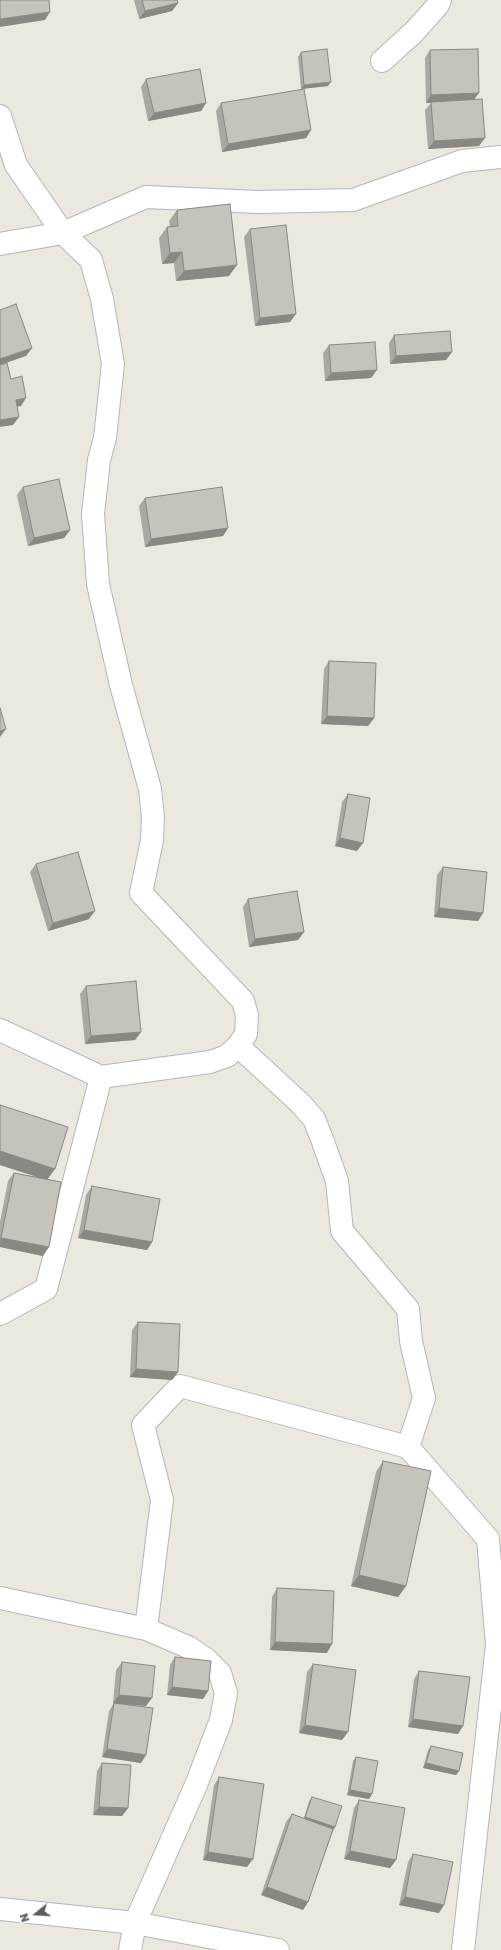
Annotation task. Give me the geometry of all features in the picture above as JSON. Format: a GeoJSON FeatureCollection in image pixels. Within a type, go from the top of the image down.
{"type":"FeatureCollection","features":[{"type":"Feature","properties":{"kind":"street"},"geometry":{"type":"LineString","coordinates":[[382,61],[414,32],[438,5],[440,0]]}},
{"type":"Feature","properties":{"kind":"street"},"geometry":{"type":"LineString","coordinates":[[0,116],[16,166],[63,233],[90,260],[102,299],[114,364],[105,438],[99,460],[93,514],[98,584],[121,685],[150,789],[153,817],[152,840],[141,893],[243,1001],[247,1015],[246,1034],[238,1046],[227,1056],[210,1062],[101,1078],[0,1030]]}},
{"type":"Feature","properties":{"kind":"street"},"geometry":{"type":"LineString","coordinates":[[0,244],[63,233],[146,197],[258,202],[354,200],[462,161],[501,157]]}},
{"type":"Feature","properties":{"kind":"street"},"geometry":{"type":"LineString","coordinates":[[238,1046],[301,1104],[314,1119],[337,1181],[342,1230],[408,1308],[411,1341],[424,1398],[408,1447]]}},
{"type":"Feature","properties":{"kind":"street"},"geometry":{"type":"LineString","coordinates":[[0,1314],[46,1289],[101,1078]]}},
{"type":"Feature","properties":{"kind":"street"},"geometry":{"type":"LineString","coordinates":[[146,1629],[162,1500],[144,1426],[180,1386],[408,1447],[488,1539],[497,1645],[463,1950]]}},
{"type":"Feature","properties":{"kind":"street"},"geometry":{"type":"LineString","coordinates":[[0,1598],[146,1629],[188,1646],[206,1659],[220,1674],[226,1693],[220,1720],[196,1785],[135,1923],[130,1950]]}},
{"type":"Feature","properties":{"kind":"street"},"geometry":{"type":"LineString","coordinates":[[0,1909],[135,1923],[278,1950]]}},
{"type":"Feature","properties":{"kind":"building"},"geometry":{"type":"Polygon","coordinates":[[[0,0],[49,0],[50,12],[0,19],[0,0]]]}},
{"type":"Feature","properties":{"kind":"building"},"geometry":{"type":"Polygon","coordinates":[[[142,0],[177,0],[178,3],[145,11],[142,0]]]}},
{"type":"Feature","properties":{"kind":"building"},"geometry":{"type":"Polygon","coordinates":[[[327,49],[331,82],[304,85],[301,52],[327,49]]]}},
{"type":"Feature","properties":{"kind":"building"},"geometry":{"type":"Polygon","coordinates":[[[478,49],[479,93],[431,95],[430,50],[478,49]]]}},
{"type":"Feature","properties":{"kind":"building"},"geometry":{"type":"Polygon","coordinates":[[[200,69],[206,103],[154,113],[146,79],[200,69]]]}},
{"type":"Feature","properties":{"kind":"building"},"geometry":{"type":"Polygon","coordinates":[[[304,89],[311,130],[228,144],[221,103],[304,89]]]}},
{"type":"Feature","properties":{"kind":"building"},"geometry":{"type":"Polygon","coordinates":[[[482,99],[485,138],[434,141],[431,102],[482,99]]]}},
{"type":"Feature","properties":{"kind":"building"},"geometry":{"type":"Polygon","coordinates":[[[230,204],[237,265],[184,271],[182,252],[170,253],[167,227],[178,226],[177,210],[230,204]]]}},
{"type":"Feature","properties":{"kind":"building"},"geometry":{"type":"Polygon","coordinates":[[[286,225],[296,314],[260,318],[250,229],[286,225]]]}},
{"type":"Feature","properties":{"kind":"building"},"geometry":{"type":"Polygon","coordinates":[[[16,304],[32,348],[0,359],[0,310],[16,304]]]}},
{"type":"Feature","properties":{"kind":"building"},"geometry":{"type":"Polygon","coordinates":[[[450,331],[452,352],[396,356],[394,335],[450,331]]]}},
{"type":"Feature","properties":{"kind":"building"},"geometry":{"type":"Polygon","coordinates":[[[375,342],[377,370],[331,373],[329,345],[375,342]]]}},
{"type":"Feature","properties":{"kind":"building"},"geometry":{"type":"Polygon","coordinates":[[[7,363],[11,379],[22,376],[26,398],[16,400],[19,417],[0,420],[0,365],[7,363]]]}},
{"type":"Feature","properties":{"kind":"building"},"geometry":{"type":"Polygon","coordinates":[[[59,479],[70,530],[34,538],[23,487],[59,479]]]}},
{"type":"Feature","properties":{"kind":"building"},"geometry":{"type":"Polygon","coordinates":[[[222,487],[228,528],[151,539],[145,498],[222,487]]]}},
{"type":"Feature","properties":{"kind":"building"},"geometry":{"type":"Polygon","coordinates":[[[329,661],[376,663],[374,718],[327,716],[329,661]]]}},
{"type":"Feature","properties":{"kind":"building"},"geometry":{"type":"Polygon","coordinates":[[[0,708],[6,729],[0,731],[0,708]]]}},
{"type":"Feature","properties":{"kind":"building"},"geometry":{"type":"Polygon","coordinates":[[[348,794],[370,798],[363,843],[340,838],[348,794]]]}},
{"type":"Feature","properties":{"kind":"building"},"geometry":{"type":"Polygon","coordinates":[[[78,852],[95,911],[53,923],[36,864],[78,852]]]}},
{"type":"Feature","properties":{"kind":"building"},"geometry":{"type":"Polygon","coordinates":[[[443,867],[487,872],[483,913],[439,908],[443,867]]]}},
{"type":"Feature","properties":{"kind":"building"},"geometry":{"type":"Polygon","coordinates":[[[297,891],[304,932],[255,939],[248,899],[297,891]]]}},
{"type":"Feature","properties":{"kind":"building"},"geometry":{"type":"Polygon","coordinates":[[[136,981],[141,1032],[91,1036],[86,986],[136,981]]]}},
{"type":"Feature","properties":{"kind":"building"},"geometry":{"type":"Polygon","coordinates":[[[0,1105],[68,1127],[55,1169],[0,1151],[0,1105]]]}},
{"type":"Feature","properties":{"kind":"building"},"geometry":{"type":"Polygon","coordinates":[[[14,1173],[61,1182],[49,1247],[1,1238],[14,1173]]]}},
{"type":"Feature","properties":{"kind":"building"},"geometry":{"type":"Polygon","coordinates":[[[92,1186],[160,1199],[152,1242],[84,1230],[92,1186]]]}},
{"type":"Feature","properties":{"kind":"building"},"geometry":{"type":"Polygon","coordinates":[[[138,1322],[180,1324],[178,1372],[136,1369],[138,1322]]]}},
{"type":"Feature","properties":{"kind":"building"},"geometry":{"type":"Polygon","coordinates":[[[383,1461],[431,1471],[406,1586],[359,1575],[383,1461]]]}},
{"type":"Feature","properties":{"kind":"building"},"geometry":{"type":"Polygon","coordinates":[[[277,1588],[334,1591],[332,1644],[275,1642],[277,1588]]]}},
{"type":"Feature","properties":{"kind":"building"},"geometry":{"type":"Polygon","coordinates":[[[175,1657],[211,1661],[208,1691],[172,1687],[175,1657]]]}},
{"type":"Feature","properties":{"kind":"building"},"geometry":{"type":"Polygon","coordinates":[[[122,1662],[155,1666],[152,1698],[119,1695],[122,1662]]]}},
{"type":"Feature","properties":{"kind":"building"},"geometry":{"type":"Polygon","coordinates":[[[313,1664],[356,1670],[348,1732],[305,1725],[313,1664]]]}},
{"type":"Feature","properties":{"kind":"building"},"geometry":{"type":"Polygon","coordinates":[[[419,1671],[470,1677],[463,1726],[413,1719],[419,1671]]]}},
{"type":"Feature","properties":{"kind":"building"},"geometry":{"type":"Polygon","coordinates":[[[114,1703],[153,1708],[146,1755],[107,1749],[114,1703]]]}},
{"type":"Feature","properties":{"kind":"building"},"geometry":{"type":"Polygon","coordinates":[[[431,1746],[463,1753],[459,1771],[426,1763],[431,1746]]]}},
{"type":"Feature","properties":{"kind":"building"},"geometry":{"type":"Polygon","coordinates":[[[356,1757],[378,1761],[372,1794],[350,1790],[356,1757]]]}},
{"type":"Feature","properties":{"kind":"building"},"geometry":{"type":"Polygon","coordinates":[[[102,1763],[131,1765],[128,1808],[99,1807],[102,1763]]]}},
{"type":"Feature","properties":{"kind":"building"},"geometry":{"type":"Polygon","coordinates":[[[219,1777],[264,1784],[253,1859],[208,1852],[219,1777]]]}},
{"type":"Feature","properties":{"kind":"building"},"geometry":{"type":"Polygon","coordinates":[[[312,1797],[342,1806],[335,1827],[305,1817],[312,1797]]]}},
{"type":"Feature","properties":{"kind":"building"},"geometry":{"type":"Polygon","coordinates":[[[359,1800],[405,1808],[396,1860],[350,1851],[359,1800]]]}},
{"type":"Feature","properties":{"kind":"building"},"geometry":{"type":"Polygon","coordinates":[[[292,1814],[333,1829],[308,1902],[267,1887],[292,1814]]]}},
{"type":"Feature","properties":{"kind":"building"},"geometry":{"type":"Polygon","coordinates":[[[413,1854],[453,1862],[444,1905],[405,1897],[413,1854]]]}}]}
